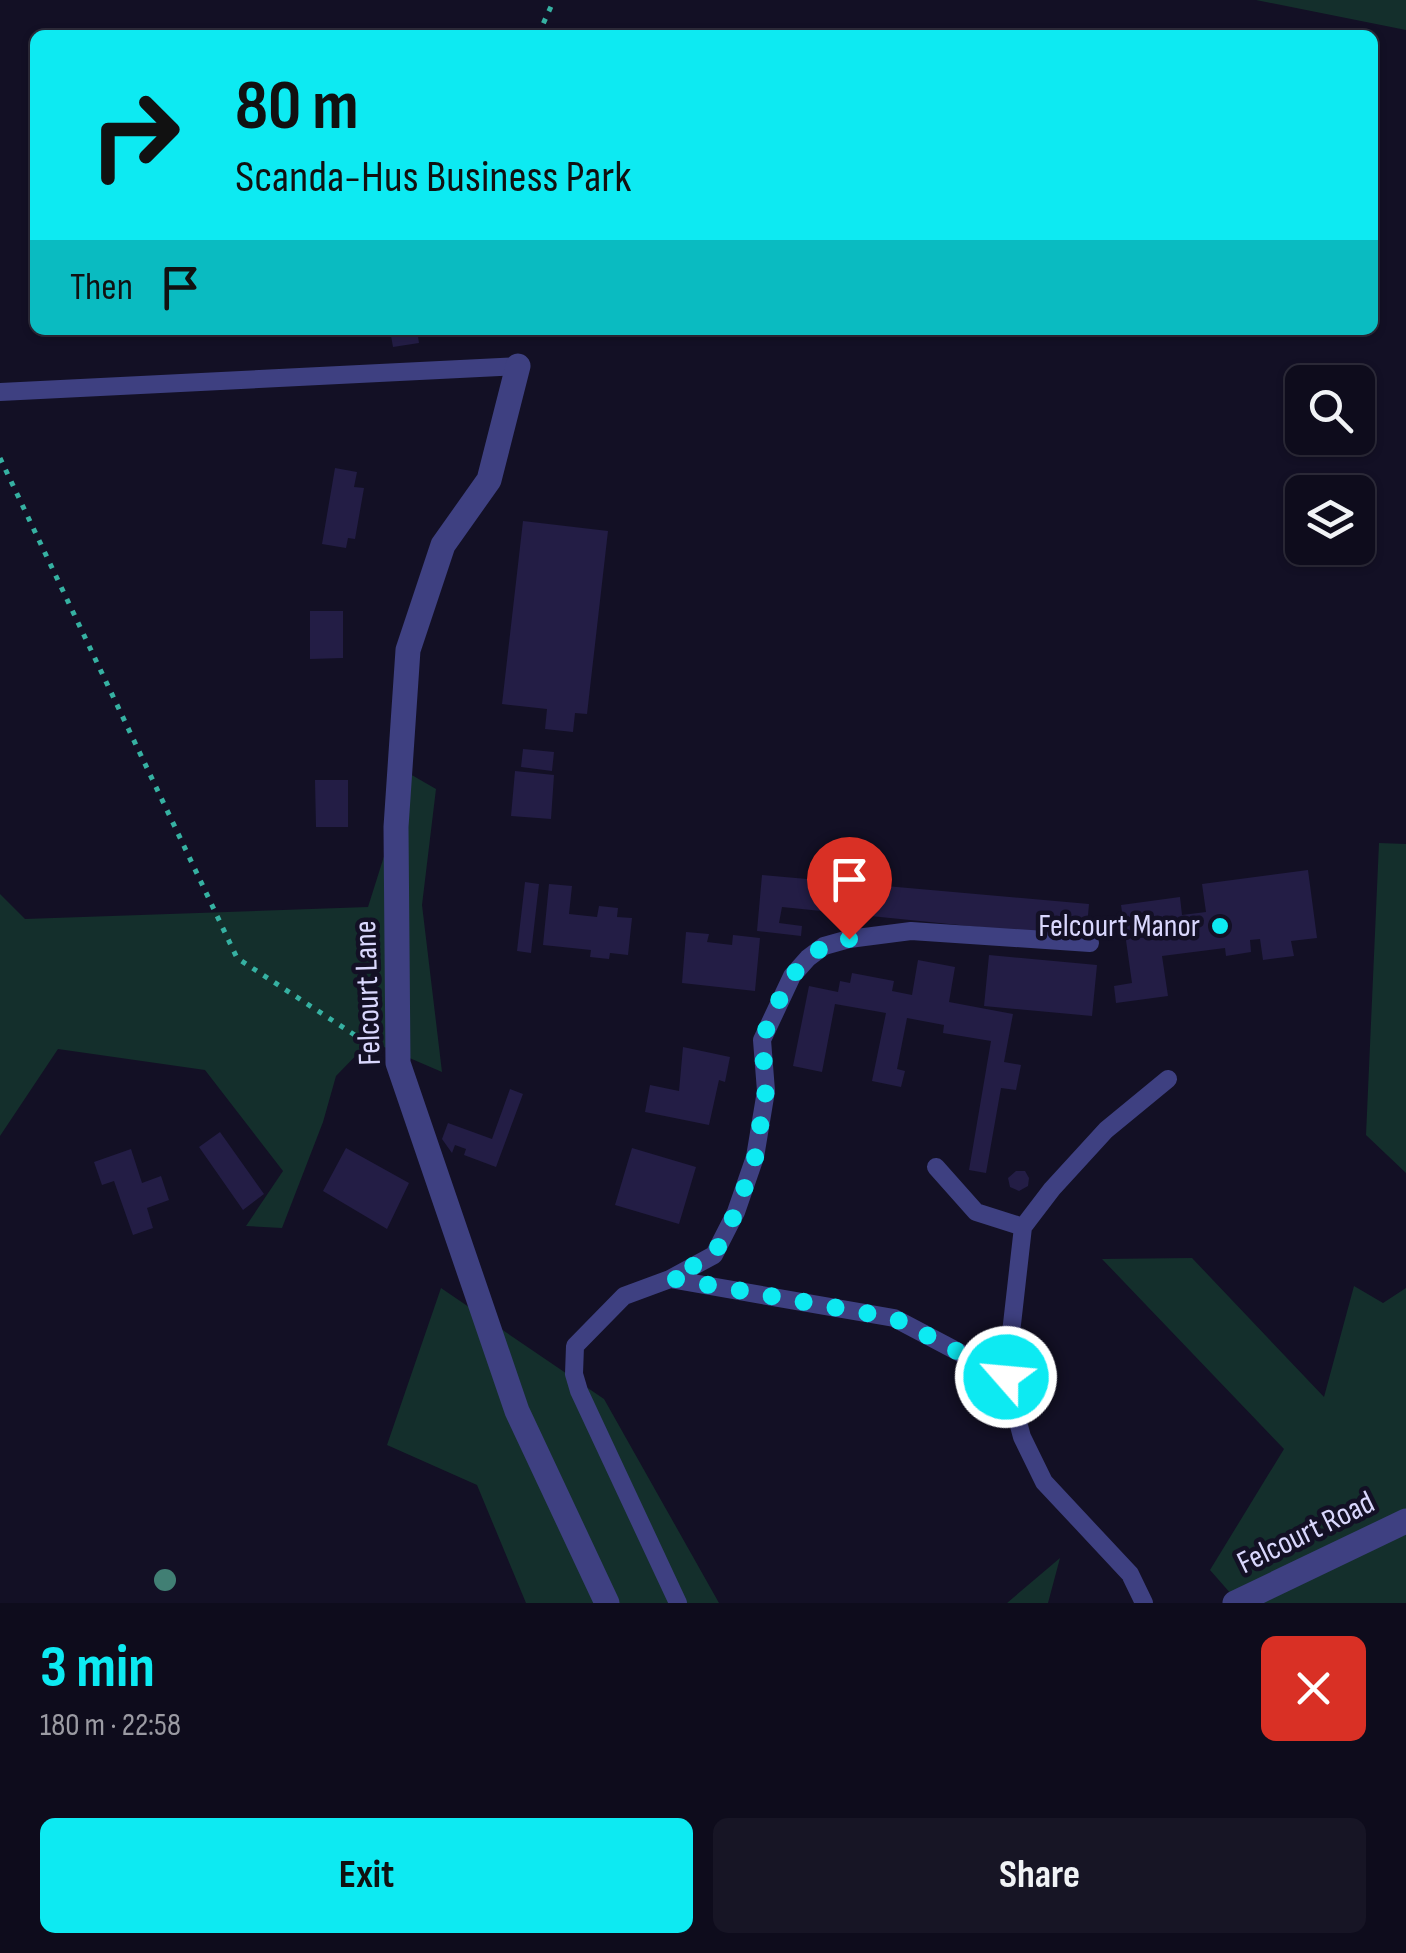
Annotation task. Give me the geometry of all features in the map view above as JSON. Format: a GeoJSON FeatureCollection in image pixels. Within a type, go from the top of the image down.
{"type":"FeatureCollection","features":[{"type":"Feature","properties":{"kind":"street","name":"Felcourt Lane"},"geometry":{"type":"LineString","coordinates":[[518,366],[489,480],[444,545],[408,650],[396,827],[398,1063],[517,1412],[607,1603]]}},
{"type":"Feature","properties":{"kind":"street","name":"Felcourt Road"},"geometry":{"type":"LineString","coordinates":[[1235,1603],[1406,1521]]}},
{"type":"Feature","properties":{"kind":"lane"},"geometry":{"type":"LineString","coordinates":[[0,392],[518,366]]}},
{"type":"Feature","properties":{"kind":"lane"},"geometry":{"type":"LineString","coordinates":[[678,1603],[574,1374],[575,1346],[624,1296],[714,1255],[736,1212],[755,1158],[766,1090],[762,1040],[784,992],[808,958],[837,942],[912,932],[1090,943]]}},
{"type":"Feature","properties":{"kind":"lane"},"geometry":{"type":"LineString","coordinates":[[1144,1603],[1130,1574],[1044,1482],[1022,1437],[1006,1377],[1023,1227],[1106,1130],[1168,1079]]}},
{"type":"Feature","properties":{"kind":"lane"},"geometry":{"type":"LineString","coordinates":[[936,1167],[976,1212],[1023,1227]]}},
{"type":"Feature","properties":{"kind":"lane"},"geometry":{"type":"LineString","coordinates":[[670,1278],[894,1318],[1006,1377]]}},
{"type":"Feature","properties":{"kind":"path"},"geometry":{"type":"LineString","coordinates":[[540,30],[554,0]]}},
{"type":"Feature","properties":{"kind":"path"},"geometry":{"type":"LineString","coordinates":[[0,458],[237,958],[398,1063]]}},
{"type":"Feature","properties":{"kind":"green space"},"geometry":{"type":"Polygon","coordinates":[[[1256,0],[1406,0],[1406,30],[1256,0]]]}},
{"type":"Feature","properties":{"kind":"green space"},"geometry":{"type":"Polygon","coordinates":[[[410,774],[436,789],[422,905],[442,1072],[370,1041],[336,1076],[323,1122],[282,1228],[246,1226],[283,1171],[205,1070],[58,1049],[0,1136],[0,894],[25,919],[368,907],[410,774]]]}},
{"type":"Feature","properties":{"kind":"green space"},"geometry":{"type":"Polygon","coordinates":[[[1379,843],[1406,844],[1406,1173],[1366,1135],[1379,843]]]}},
{"type":"Feature","properties":{"kind":"green space"},"geometry":{"type":"Polygon","coordinates":[[[1192,1258],[1324,1397],[1354,1286],[1383,1303],[1406,1288],[1406,1603],[1239,1603],[1210,1570],[1284,1449],[1102,1259],[1192,1258]]]}},
{"type":"Feature","properties":{"kind":"green space"},"geometry":{"type":"Polygon","coordinates":[[[441,1288],[604,1399],[719,1603],[526,1603],[477,1485],[387,1445],[441,1288]]]}},
{"type":"Feature","properties":{"kind":"green space"},"geometry":{"type":"Polygon","coordinates":[[[1060,1558],[1048,1603],[1007,1603],[1060,1558]]]}},
{"type":"Feature","properties":{"kind":"building"},"geometry":{"type":"Polygon","coordinates":[[[391,335],[418,335],[419,343],[393,347],[391,335]]]}},
{"type":"Feature","properties":{"kind":"building"},"geometry":{"type":"Polygon","coordinates":[[[335,468],[357,472],[354,487],[364,488],[355,539],[348,538],[346,548],[322,544],[335,468]]]}},
{"type":"Feature","properties":{"kind":"building"},"geometry":{"type":"Polygon","coordinates":[[[523,521],[608,531],[587,714],[575,713],[573,732],[545,729],[547,709],[502,704],[523,521]]]}},
{"type":"Feature","properties":{"kind":"building"},"geometry":{"type":"Polygon","coordinates":[[[310,611],[343,611],[343,658],[310,659],[310,611]]]}},
{"type":"Feature","properties":{"kind":"building"},"geometry":{"type":"Polygon","coordinates":[[[523,749],[554,752],[552,771],[521,767],[523,749]]]}},
{"type":"Feature","properties":{"kind":"building"},"geometry":{"type":"Polygon","coordinates":[[[515,771],[554,775],[551,819],[511,816],[515,771]]]}},
{"type":"Feature","properties":{"kind":"building"},"geometry":{"type":"Polygon","coordinates":[[[315,780],[348,780],[348,827],[316,827],[315,780]]]}},
{"type":"Feature","properties":{"kind":"building","name":"Felcourt Manor"},"geometry":{"type":"Polygon","coordinates":[[[1308,870],[1317,938],[1291,941],[1294,956],[1263,960],[1260,939],[1250,940],[1251,952],[1226,956],[1225,948],[1162,956],[1168,996],[1116,1003],[1114,986],[1132,983],[1121,905],[1180,897],[1182,915],[1206,912],[1202,884],[1308,870]]]}},
{"type":"Feature","properties":{"kind":"building"},"geometry":{"type":"Polygon","coordinates":[[[762,875],[1089,904],[1086,938],[782,907],[779,923],[802,926],[801,936],[757,931],[762,875]]]}},
{"type":"Feature","properties":{"kind":"building"},"geometry":{"type":"Polygon","coordinates":[[[525,882],[539,884],[531,953],[517,951],[525,882]]]}},
{"type":"Feature","properties":{"kind":"building"},"geometry":{"type":"Polygon","coordinates":[[[549,884],[572,886],[569,914],[597,917],[599,906],[618,908],[617,917],[632,918],[628,955],[590,957],[591,950],[543,945],[549,884]]]}},
{"type":"Feature","properties":{"kind":"building"},"geometry":{"type":"Polygon","coordinates":[[[686,932],[709,934],[707,942],[732,945],[733,935],[760,938],[755,991],[682,983],[686,932]]]}},
{"type":"Feature","properties":{"kind":"building"},"geometry":{"type":"Polygon","coordinates":[[[989,955],[1097,965],[1092,1016],[984,1006],[989,955]]]}},
{"type":"Feature","properties":{"kind":"building"},"geometry":{"type":"Polygon","coordinates":[[[918,960],[955,967],[949,1002],[1013,1014],[1004,1062],[1021,1065],[1016,1090],[1001,1088],[986,1173],[969,1170],[991,1041],[943,1033],[944,1025],[907,1018],[897,1069],[905,1071],[901,1087],[872,1081],[886,1013],[835,1004],[822,1072],[793,1066],[809,986],[838,992],[840,981],[850,983],[852,973],[894,981],[892,991],[912,995],[918,960]]]}},
{"type":"Feature","properties":{"kind":"building"},"geometry":{"type":"Polygon","coordinates":[[[683,1047],[730,1057],[725,1082],[719,1080],[709,1125],[645,1112],[650,1085],[679,1091],[683,1047]]]}},
{"type":"Feature","properties":{"kind":"building"},"geometry":{"type":"Polygon","coordinates":[[[510,1089],[523,1094],[496,1167],[464,1155],[466,1149],[455,1145],[452,1153],[442,1139],[448,1123],[492,1139],[510,1089]]]}},
{"type":"Feature","properties":{"kind":"building"},"geometry":{"type":"Polygon","coordinates":[[[220,1132],[264,1194],[243,1210],[199,1147],[220,1132]]]}},
{"type":"Feature","properties":{"kind":"building"},"geometry":{"type":"Polygon","coordinates":[[[346,1148],[409,1183],[387,1229],[323,1191],[346,1148]]]}},
{"type":"Feature","properties":{"kind":"building"},"geometry":{"type":"Polygon","coordinates":[[[632,1148],[696,1167],[679,1224],[615,1205],[632,1148]]]}},
{"type":"Feature","properties":{"kind":"building"},"geometry":{"type":"Polygon","coordinates":[[[131,1149],[142,1183],[161,1176],[169,1200],[147,1208],[153,1228],[133,1235],[114,1181],[102,1185],[94,1162],[131,1149]]]}},
{"type":"Feature","properties":{"kind":"building"},"geometry":{"type":"Polygon","coordinates":[[[1016,1171],[1025,1171],[1029,1178],[1028,1186],[1019,1191],[1010,1187],[1008,1178],[1016,1171]]]}},
{"type":"Feature","properties":{"kind":"place","name":"Felcourt Manor"},"geometry":{"type":"Point","coordinates":[1220,926]}},
{"type":"Feature","properties":{"kind":"route"},"geometry":{"type":"LineString","coordinates":[[849,939],[824,946],[808,958],[792,976],[775,1008],[762,1040],[766,1090],[755,1158],[736,1212],[714,1255],[670,1278],[894,1318],[1006,1377]]}}]}
